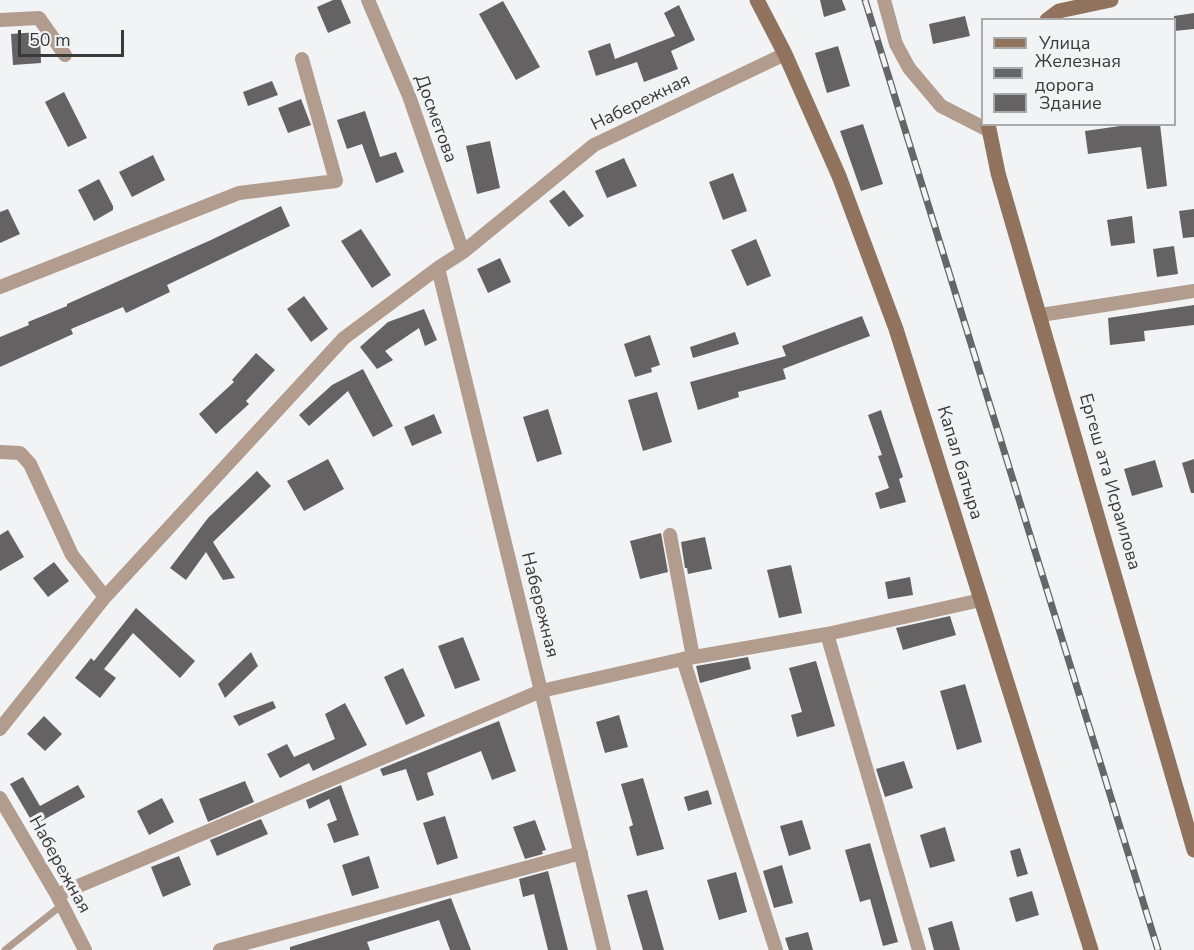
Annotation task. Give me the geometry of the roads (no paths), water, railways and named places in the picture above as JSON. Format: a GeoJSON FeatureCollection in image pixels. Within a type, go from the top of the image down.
{"type":"FeatureCollection","features":[{"type":"Feature","properties":{"kind":"main road","name":"Капал батыра"},"geometry":{"type":"LineString","coordinates":[[757,0],[785,54],[839,176],[896,329],[1091,950]]}},
{"type":"Feature","properties":{"kind":"main road"},"geometry":{"type":"LineString","coordinates":[[1050,18],[1059,11],[1111,0]]}},
{"type":"Feature","properties":{"kind":"main road","name":"Ергеш ата Исраилова"},"geometry":{"type":"LineString","coordinates":[[988,127],[998,173],[1041,315],[1194,850]]}},
{"type":"Feature","properties":{"kind":"street","name":"Досметова"},"geometry":{"type":"LineString","coordinates":[[368,0],[409,96],[463,252]]}},
{"type":"Feature","properties":{"kind":"street"},"geometry":{"type":"LineString","coordinates":[[884,0],[896,44],[909,68],[941,106],[981,124]]}},
{"type":"Feature","properties":{"kind":"street"},"geometry":{"type":"LineString","coordinates":[[0,20],[39,18],[65,55]]}},
{"type":"Feature","properties":{"kind":"street","name":"Набережная"},"geometry":{"type":"LineString","coordinates":[[0,729],[105,597],[344,338],[463,252],[594,145],[785,54]]}},
{"type":"Feature","properties":{"kind":"street"},"geometry":{"type":"LineString","coordinates":[[0,287],[239,193],[336,181],[302,60]]}},
{"type":"Feature","properties":{"kind":"street","name":"Набережная"},"geometry":{"type":"LineString","coordinates":[[438,268],[604,950]]}},
{"type":"Feature","properties":{"kind":"street"},"geometry":{"type":"LineString","coordinates":[[1041,315],[1194,291]]}},
{"type":"Feature","properties":{"kind":"street"},"geometry":{"type":"LineString","coordinates":[[0,452],[20,453],[30,464],[72,555],[105,597]]}},
{"type":"Feature","properties":{"kind":"street"},"geometry":{"type":"LineString","coordinates":[[670,535],[688,658],[776,950]]}},
{"type":"Feature","properties":{"kind":"street"},"geometry":{"type":"LineString","coordinates":[[60,900],[542,691],[688,658],[827,634],[981,600]]}},
{"type":"Feature","properties":{"kind":"street"},"geometry":{"type":"LineString","coordinates":[[827,634],[919,950]]}},
{"type":"Feature","properties":{"kind":"street","name":"Набережная"},"geometry":{"type":"LineString","coordinates":[[0,798],[60,900],[85,950]]}},
{"type":"Feature","properties":{"kind":"street"},"geometry":{"type":"LineString","coordinates":[[220,950],[581,853]]}},
{"type":"Feature","properties":{"kind":"lane"},"geometry":{"type":"LineString","coordinates":[[5,950],[60,900]]}},
{"type":"Feature","properties":{"kind":"railway"},"geometry":{"type":"LineString","coordinates":[[865,0],[1158,950]]}}]}
